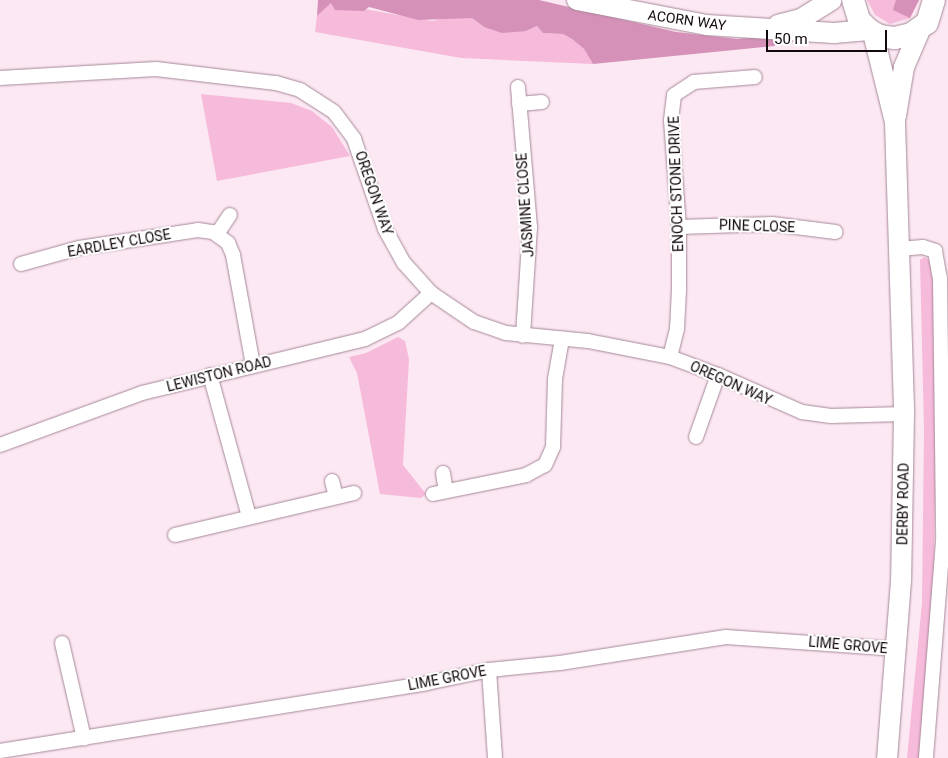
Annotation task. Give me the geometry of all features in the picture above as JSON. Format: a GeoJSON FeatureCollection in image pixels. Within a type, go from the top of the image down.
{"type":"FeatureCollection","features":[{"type":"Feature","properties":{"kind":"main road"},"geometry":{"type":"LineString","coordinates":[[853,0],[859,20],[871,31],[899,38],[933,11]]}},
{"type":"Feature","properties":{"kind":"street","name":"ACORN WAY"},"geometry":{"type":"LineString","coordinates":[[577,0],[707,25],[769,27],[834,33],[871,31]]}},
{"type":"Feature","properties":{"kind":"street","name":"ACORN WAY"},"geometry":{"type":"LineString","coordinates":[[769,27],[801,19],[831,0]]}},
{"type":"Feature","properties":{"kind":"street","name":"DERBY ROAD"},"geometry":{"type":"LineString","coordinates":[[894,122],[904,67],[933,11]]}},
{"type":"Feature","properties":{"kind":"street","name":"DERBY ROAD"},"geometry":{"type":"LineString","coordinates":[[871,31],[894,122],[904,414],[903,534],[887,758]]}},
{"type":"Feature","properties":{"kind":"street","name":"OREGON WAY"},"geometry":{"type":"LineString","coordinates":[[0,78],[156,69],[276,83],[300,90],[334,112],[354,139],[394,247],[417,280],[431,292],[482,326],[523,336],[562,339],[670,357],[718,374],[802,412],[831,416],[904,414]]}},
{"type":"Feature","properties":{"kind":"street","name":"ENOCH STONE DRIVE"},"geometry":{"type":"LineString","coordinates":[[670,357],[677,329],[679,226],[671,120],[674,95],[694,82],[755,77]]}},
{"type":"Feature","properties":{"kind":"street","name":"JASMINE CLOSE"},"geometry":{"type":"LineString","coordinates":[[518,87],[530,252],[523,336]]}},
{"type":"Feature","properties":{"kind":"street"},"geometry":{"type":"LineString","coordinates":[[519,104],[542,102]]}},
{"type":"Feature","properties":{"kind":"street"},"geometry":{"type":"LineString","coordinates":[[230,215],[217,234],[228,243],[233,255],[253,365]]}},
{"type":"Feature","properties":{"kind":"street","name":"PINE CLOSE"},"geometry":{"type":"LineString","coordinates":[[679,226],[772,224],[835,232]]}},
{"type":"Feature","properties":{"kind":"street","name":"EARDLEY CLOSE"},"geometry":{"type":"LineString","coordinates":[[21,264],[79,248],[198,230],[217,234]]}},
{"type":"Feature","properties":{"kind":"street"},"geometry":{"type":"LineString","coordinates":[[899,249],[923,247],[935,251],[940,278],[943,541],[926,758]]}},
{"type":"Feature","properties":{"kind":"street","name":"LEWISTON ROAD"},"geometry":{"type":"LineString","coordinates":[[0,445],[142,393],[210,375],[342,346],[374,335],[398,323],[431,292]]}},
{"type":"Feature","properties":{"kind":"street"},"geometry":{"type":"LineString","coordinates":[[443,473],[440,492],[526,475],[544,466],[553,447],[555,379],[562,339]]}},
{"type":"Feature","properties":{"kind":"street"},"geometry":{"type":"LineString","coordinates":[[696,437],[718,374]]}},
{"type":"Feature","properties":{"kind":"street"},"geometry":{"type":"LineString","coordinates":[[210,375],[249,517]]}},
{"type":"Feature","properties":{"kind":"street"},"geometry":{"type":"LineString","coordinates":[[332,480],[336,497]]}},
{"type":"Feature","properties":{"kind":"street"},"geometry":{"type":"LineString","coordinates":[[175,535],[354,493]]}},
{"type":"Feature","properties":{"kind":"street","name":"LIME GROVE"},"geometry":{"type":"LineString","coordinates":[[0,751],[428,683],[489,670],[560,663],[726,637],[896,649]]}},
{"type":"Feature","properties":{"kind":"street"},"geometry":{"type":"LineString","coordinates":[[62,643],[84,738]]}},
{"type":"Feature","properties":{"kind":"street"},"geometry":{"type":"LineString","coordinates":[[489,670],[495,758]]}},
{"type":"Feature","properties":{"kind":"shaded area"},"geometry":{"type":"Polygon","coordinates":[[[318,0],[539,0],[676,32],[737,39],[774,36],[775,46],[593,64],[584,49],[572,39],[563,34],[543,33],[537,26],[526,31],[502,33],[484,27],[472,18],[418,20],[369,7],[364,11],[335,10],[331,3],[317,16],[318,0]]]}},
{"type":"Feature","properties":{"kind":"shaded area"},"geometry":{"type":"Polygon","coordinates":[[[867,0],[919,0],[910,18],[890,24],[875,15],[867,0]]]}},
{"type":"Feature","properties":{"kind":"shaded area"},"geometry":{"type":"Polygon","coordinates":[[[896,0],[919,0],[910,18],[893,10],[896,0]]]}},
{"type":"Feature","properties":{"kind":"shaded area"},"geometry":{"type":"Polygon","coordinates":[[[331,3],[432,21],[453,16],[472,18],[484,27],[526,31],[537,26],[543,33],[563,34],[572,39],[584,49],[593,64],[461,58],[315,32],[317,16],[331,3]]]}},
{"type":"Feature","properties":{"kind":"shaded area"},"geometry":{"type":"Polygon","coordinates":[[[201,94],[291,103],[312,111],[332,127],[350,156],[217,181],[201,94]]]}},
{"type":"Feature","properties":{"kind":"shaded area"},"geometry":{"type":"Polygon","coordinates":[[[924,257],[933,262],[936,427],[934,563],[921,758],[907,758],[922,603],[924,430],[920,260],[924,257]]]}},
{"type":"Feature","properties":{"kind":"shaded area"},"geometry":{"type":"Polygon","coordinates":[[[398,337],[405,341],[409,359],[403,465],[426,494],[421,498],[380,494],[357,373],[349,357],[366,353],[398,337]]]}}]}
